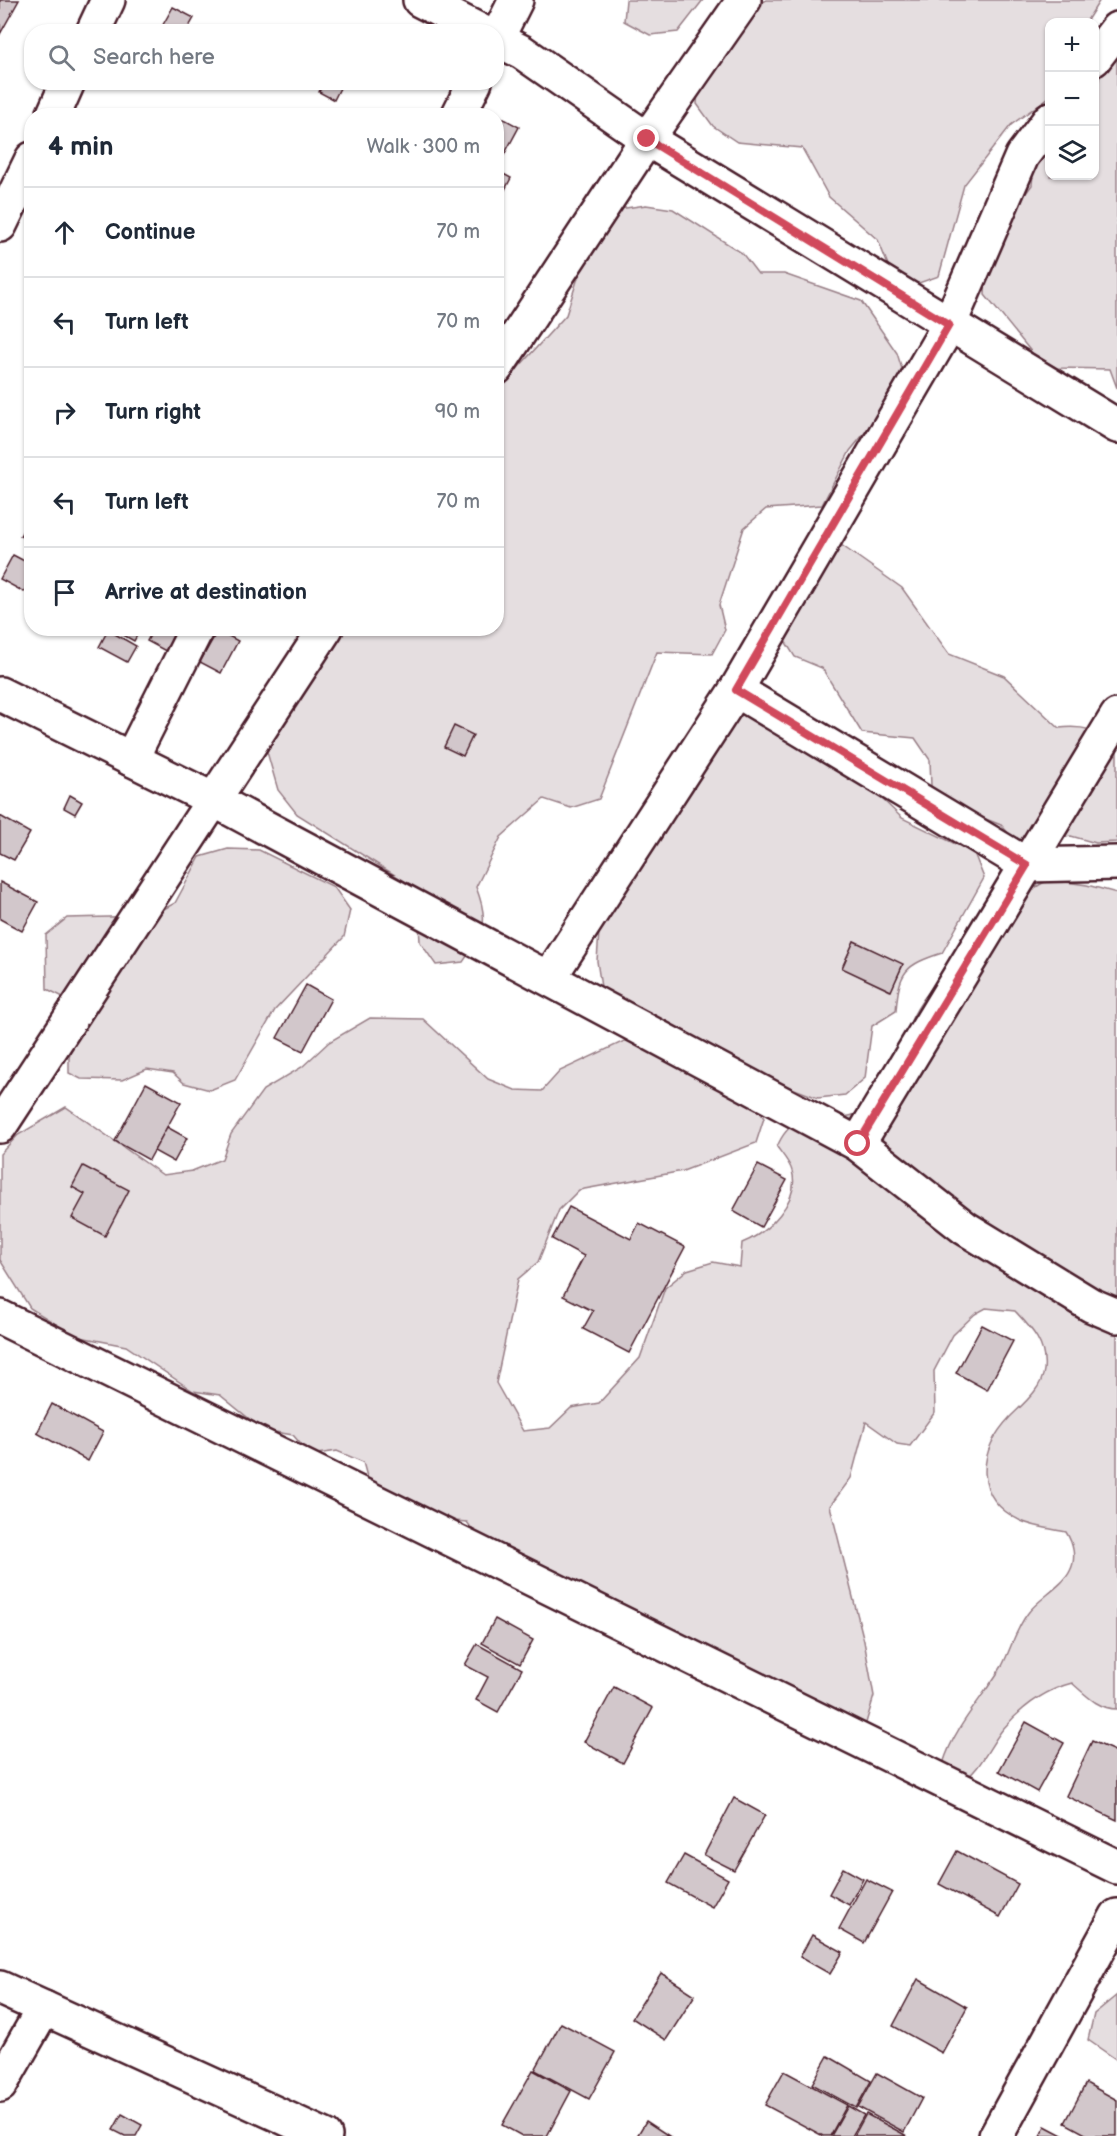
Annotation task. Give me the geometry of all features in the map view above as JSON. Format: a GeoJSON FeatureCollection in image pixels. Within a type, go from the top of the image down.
{"type":"FeatureCollection","features":[{"type":"Feature","properties":{"kind":"street"},"geometry":{"type":"LineString","coordinates":[[97,24],[108,0]]}},
{"type":"Feature","properties":{"kind":"street"},"geometry":{"type":"LineString","coordinates":[[420,0],[466,24]]}},
{"type":"Feature","properties":{"kind":"street"},"geometry":{"type":"LineString","coordinates":[[504,25],[516,0]]}},
{"type":"Feature","properties":{"kind":"street"},"geometry":{"type":"LineString","coordinates":[[504,356],[647,139],[744,0]]}},
{"type":"Feature","properties":{"kind":"street"},"geometry":{"type":"LineString","coordinates":[[1099,54],[1117,29]]}},
{"type":"Feature","properties":{"kind":"street"},"geometry":{"type":"LineString","coordinates":[[504,43],[522,52],[647,139],[1117,426]]}},
{"type":"Feature","properties":{"kind":"street"},"geometry":{"type":"LineString","coordinates":[[57,108],[65,90]]}},
{"type":"Feature","properties":{"kind":"street"},"geometry":{"type":"LineString","coordinates":[[462,108],[471,90]]}},
{"type":"Feature","properties":{"kind":"street"},"geometry":{"type":"LineString","coordinates":[[549,978],[736,690],[949,325],[1022,156],[1045,126]]}},
{"type":"Feature","properties":{"kind":"street"},"geometry":{"type":"LineString","coordinates":[[0,225],[24,176]]}},
{"type":"Feature","properties":{"kind":"street"},"geometry":{"type":"LineString","coordinates":[[131,759],[193,636]]}},
{"type":"Feature","properties":{"kind":"street"},"geometry":{"type":"LineString","coordinates":[[0,1126],[321,636]]}},
{"type":"Feature","properties":{"kind":"street"},"geometry":{"type":"LineString","coordinates":[[736,690],[1027,865],[1117,864]]}},
{"type":"Feature","properties":{"kind":"street"},"geometry":{"type":"LineString","coordinates":[[0,694],[214,800],[858,1144],[965,1228],[1091,1305],[1117,1316]]}},
{"type":"Feature","properties":{"kind":"street"},"geometry":{"type":"LineString","coordinates":[[858,1144],[1117,716]]}},
{"type":"Feature","properties":{"kind":"street"},"geometry":{"type":"LineString","coordinates":[[0,1317],[1117,1867]]}},
{"type":"Feature","properties":{"kind":"street"},"geometry":{"type":"LineString","coordinates":[[996,2136],[1117,1916]]}},
{"type":"Feature","properties":{"kind":"street"},"geometry":{"type":"LineString","coordinates":[[0,1988],[325,2136]]}},
{"type":"Feature","properties":{"kind":"street"},"geometry":{"type":"LineString","coordinates":[[0,2085],[44,2008]]}},
{"type":"Feature","properties":{"kind":"shaded area"},"geometry":{"type":"Polygon","coordinates":[[[626,0],[703,0],[678,32],[650,35],[624,21],[626,0]]]}},
{"type":"Feature","properties":{"kind":"shaded area"},"geometry":{"type":"Polygon","coordinates":[[[766,0],[1100,0],[1089,18],[1045,18],[1045,100],[1011,125],[964,185],[939,276],[913,285],[890,270],[878,240],[829,197],[802,148],[737,142],[713,126],[697,104],[699,77],[742,12],[766,0]]]}},
{"type":"Feature","properties":{"kind":"shaded area"},"geometry":{"type":"Polygon","coordinates":[[[1117,51],[1117,388],[1110,369],[1057,368],[1033,354],[985,295],[988,216],[1015,208],[1032,185],[1037,132],[1045,131],[1045,180],[1099,180],[1099,79],[1104,59],[1117,51]]]}},
{"type":"Feature","properties":{"kind":"shaded area"},"geometry":{"type":"Polygon","coordinates":[[[646,205],[673,209],[742,253],[758,274],[784,274],[861,301],[897,353],[906,382],[850,451],[822,505],[766,509],[744,528],[719,605],[725,630],[712,654],[657,652],[599,799],[571,808],[544,799],[501,837],[476,887],[484,918],[476,942],[463,962],[436,965],[420,942],[417,889],[297,814],[278,790],[263,738],[340,636],[504,636],[504,383],[566,315],[599,212],[646,205]]]}},
{"type":"Feature","properties":{"kind":"shaded area"},"geometry":{"type":"Polygon","coordinates":[[[834,540],[902,588],[949,654],[1004,676],[1059,728],[1076,727],[1090,730],[1117,745],[1117,842],[1096,843],[1071,836],[1020,846],[1001,825],[952,806],[931,786],[930,760],[915,738],[862,733],[822,668],[795,657],[780,633],[834,540]]]}},
{"type":"Feature","properties":{"kind":"shaded area"},"geometry":{"type":"Polygon","coordinates":[[[751,712],[884,767],[882,799],[902,818],[974,853],[984,878],[942,953],[912,966],[902,978],[896,1011],[872,1026],[865,1078],[845,1095],[818,1098],[739,1068],[667,1031],[644,1010],[615,1006],[601,987],[597,961],[601,902],[723,713],[751,712]],[[854,941],[842,968],[890,991],[903,965],[854,941]]]}},
{"type":"Feature","properties":{"kind":"shaded area"},"geometry":{"type":"Polygon","coordinates":[[[228,849],[259,850],[334,887],[350,910],[344,937],[275,1010],[235,1080],[210,1090],[184,1083],[173,1073],[147,1069],[122,1080],[81,1079],[69,1073],[69,1058],[81,1001],[71,1001],[47,989],[46,935],[67,918],[151,916],[175,903],[200,857],[228,849]]]}},
{"type":"Feature","properties":{"kind":"shaded area"},"geometry":{"type":"Polygon","coordinates":[[[1058,881],[1087,885],[1117,893],[1117,1709],[1098,1704],[1072,1683],[1052,1690],[1034,1701],[1010,1721],[979,1765],[960,1783],[943,1764],[954,1738],[1002,1666],[1024,1619],[1032,1608],[1067,1577],[1074,1556],[1071,1541],[1066,1532],[1021,1521],[1005,1511],[994,1500],[988,1487],[985,1474],[986,1459],[991,1445],[1010,1417],[1036,1390],[1044,1370],[1043,1352],[1037,1337],[1015,1311],[986,1308],[975,1314],[953,1335],[934,1371],[935,1412],[910,1446],[897,1444],[866,1422],[851,1478],[830,1506],[864,1641],[874,1696],[866,1723],[813,1730],[618,1631],[566,1615],[500,1567],[467,1522],[416,1518],[370,1488],[363,1462],[337,1451],[310,1455],[293,1435],[263,1430],[220,1395],[193,1391],[126,1346],[75,1336],[30,1308],[0,1260],[0,1154],[18,1135],[66,1107],[163,1175],[192,1171],[222,1159],[231,1134],[263,1090],[302,1067],[329,1042],[370,1018],[423,1019],[488,1079],[515,1090],[542,1091],[560,1071],[637,1035],[748,1094],[764,1118],[756,1143],[683,1171],[579,1190],[559,1210],[538,1262],[518,1279],[496,1383],[523,1431],[550,1428],[571,1408],[599,1403],[640,1358],[665,1288],[687,1270],[713,1262],[740,1267],[742,1243],[771,1224],[792,1194],[792,1171],[777,1147],[786,1132],[796,1123],[808,1119],[847,1116],[860,1112],[884,1092],[897,1073],[910,1023],[932,988],[968,947],[1007,909],[1043,883],[1058,881]]]}},
{"type":"Feature","properties":{"kind":"shaded area"},"geometry":{"type":"Polygon","coordinates":[[[1117,1995],[1117,2060],[1088,2040],[1094,2014],[1117,1995]]]}},
{"type":"Feature","properties":{"kind":"building"},"geometry":{"type":"Polygon","coordinates":[[[0,0],[19,0],[0,34],[0,0]]]}},
{"type":"Feature","properties":{"kind":"building"},"geometry":{"type":"Polygon","coordinates":[[[173,7],[194,18],[191,24],[163,24],[173,7]]]}},
{"type":"Feature","properties":{"kind":"building"},"geometry":{"type":"Polygon","coordinates":[[[320,90],[339,90],[334,100],[319,92],[320,90]]]}},
{"type":"Feature","properties":{"kind":"building"},"geometry":{"type":"Polygon","coordinates":[[[504,119],[519,127],[504,155],[504,119]]]}},
{"type":"Feature","properties":{"kind":"building"},"geometry":{"type":"Polygon","coordinates":[[[504,174],[511,178],[504,191],[504,174]]]}},
{"type":"Feature","properties":{"kind":"building"},"geometry":{"type":"Polygon","coordinates":[[[13,555],[24,561],[24,592],[0,579],[13,555]]]}},
{"type":"Feature","properties":{"kind":"building"},"geometry":{"type":"Polygon","coordinates":[[[105,636],[118,636],[136,646],[127,662],[99,647],[105,636]]]}},
{"type":"Feature","properties":{"kind":"building"},"geometry":{"type":"Polygon","coordinates":[[[125,636],[137,636],[134,641],[125,636]]]}},
{"type":"Feature","properties":{"kind":"building"},"geometry":{"type":"Polygon","coordinates":[[[150,636],[185,636],[175,656],[147,641],[150,636]]]}},
{"type":"Feature","properties":{"kind":"building"},"geometry":{"type":"Polygon","coordinates":[[[215,636],[229,636],[238,641],[221,673],[200,662],[215,636]]]}},
{"type":"Feature","properties":{"kind":"building"},"geometry":{"type":"Polygon","coordinates":[[[454,726],[473,735],[463,756],[444,747],[454,726]]]}},
{"type":"Feature","properties":{"kind":"building"},"geometry":{"type":"Polygon","coordinates":[[[70,795],[82,802],[75,814],[64,808],[70,795]]]}},
{"type":"Feature","properties":{"kind":"building"},"geometry":{"type":"Polygon","coordinates":[[[0,816],[30,833],[14,860],[0,853],[0,816]]]}},
{"type":"Feature","properties":{"kind":"building"},"geometry":{"type":"Polygon","coordinates":[[[0,882],[38,902],[22,931],[0,919],[0,882]]]}},
{"type":"Feature","properties":{"kind":"building"},"geometry":{"type":"Polygon","coordinates":[[[854,941],[903,964],[891,991],[842,968],[854,941]]]}},
{"type":"Feature","properties":{"kind":"building"},"geometry":{"type":"Polygon","coordinates":[[[306,985],[331,999],[303,1051],[277,1038],[306,985]]]}},
{"type":"Feature","properties":{"kind":"building"},"geometry":{"type":"Polygon","coordinates":[[[146,1083],[181,1102],[149,1160],[115,1141],[146,1083]]]}},
{"type":"Feature","properties":{"kind":"building"},"geometry":{"type":"Polygon","coordinates":[[[167,1127],[187,1138],[174,1162],[154,1151],[167,1127]]]}},
{"type":"Feature","properties":{"kind":"building"},"geometry":{"type":"Polygon","coordinates":[[[758,1165],[787,1180],[761,1227],[733,1211],[758,1165]]]}},
{"type":"Feature","properties":{"kind":"building"},"geometry":{"type":"Polygon","coordinates":[[[83,1166],[129,1190],[105,1236],[72,1218],[85,1194],[72,1187],[83,1166]]]}},
{"type":"Feature","properties":{"kind":"building"},"geometry":{"type":"Polygon","coordinates":[[[569,1207],[631,1239],[639,1223],[685,1247],[629,1353],[583,1329],[593,1311],[563,1296],[584,1256],[552,1239],[569,1207]]]}},
{"type":"Feature","properties":{"kind":"building"},"geometry":{"type":"Polygon","coordinates":[[[982,1325],[1013,1341],[987,1390],[956,1373],[982,1325]]]}},
{"type":"Feature","properties":{"kind":"building"},"geometry":{"type":"Polygon","coordinates":[[[52,1404],[103,1432],[88,1461],[37,1433],[52,1404]]]}},
{"type":"Feature","properties":{"kind":"building"},"geometry":{"type":"Polygon","coordinates":[[[495,1619],[533,1640],[520,1664],[482,1643],[495,1619]]]}},
{"type":"Feature","properties":{"kind":"building"},"geometry":{"type":"Polygon","coordinates":[[[477,1644],[522,1669],[498,1712],[476,1700],[488,1677],[465,1665],[477,1644]]]}},
{"type":"Feature","properties":{"kind":"building"},"geometry":{"type":"Polygon","coordinates":[[[614,1687],[653,1708],[623,1763],[584,1742],[614,1687]]]}},
{"type":"Feature","properties":{"kind":"building"},"geometry":{"type":"Polygon","coordinates":[[[1026,1722],[1064,1743],[1037,1792],[999,1771],[1026,1722]]]}},
{"type":"Feature","properties":{"kind":"building"},"geometry":{"type":"Polygon","coordinates":[[[1092,1741],[1117,1752],[1117,1820],[1066,1796],[1092,1741]]]}},
{"type":"Feature","properties":{"kind":"building"},"geometry":{"type":"Polygon","coordinates":[[[734,1798],[765,1815],[734,1870],[704,1855],[734,1798]]]}},
{"type":"Feature","properties":{"kind":"building"},"geometry":{"type":"Polygon","coordinates":[[[957,1851],[1018,1884],[1000,1917],[939,1884],[957,1851]]]}},
{"type":"Feature","properties":{"kind":"building"},"geometry":{"type":"Polygon","coordinates":[[[684,1855],[728,1879],[712,1907],[668,1883],[684,1855]]]}},
{"type":"Feature","properties":{"kind":"building"},"geometry":{"type":"Polygon","coordinates":[[[843,1868],[863,1879],[849,1905],[829,1894],[843,1868]]]}},
{"type":"Feature","properties":{"kind":"building"},"geometry":{"type":"Polygon","coordinates":[[[866,1879],[892,1892],[864,1943],[839,1929],[866,1879]]]}},
{"type":"Feature","properties":{"kind":"building"},"geometry":{"type":"Polygon","coordinates":[[[812,1935],[843,1952],[830,1974],[800,1957],[812,1935]]]}},
{"type":"Feature","properties":{"kind":"building"},"geometry":{"type":"Polygon","coordinates":[[[661,1973],[695,1995],[666,2040],[632,2018],[661,1973]]]}},
{"type":"Feature","properties":{"kind":"building"},"geometry":{"type":"Polygon","coordinates":[[[918,1979],[967,2007],[942,2053],[893,2026],[918,1979]]]}},
{"type":"Feature","properties":{"kind":"building"},"geometry":{"type":"Polygon","coordinates":[[[561,2023],[615,2052],[589,2099],[535,2070],[561,2023]]]}},
{"type":"Feature","properties":{"kind":"building"},"geometry":{"type":"Polygon","coordinates":[[[828,2056],[871,2081],[856,2108],[812,2084],[828,2056]]]}},
{"type":"Feature","properties":{"kind":"building"},"geometry":{"type":"Polygon","coordinates":[[[533,2070],[571,2091],[547,2136],[522,2136],[502,2125],[533,2070]]]}},
{"type":"Feature","properties":{"kind":"building"},"geometry":{"type":"Polygon","coordinates":[[[784,2071],[847,2105],[830,2136],[823,2136],[765,2105],[784,2071]]]}},
{"type":"Feature","properties":{"kind":"building"},"geometry":{"type":"Polygon","coordinates":[[[877,2073],[922,2098],[904,2132],[858,2107],[877,2073]]]}},
{"type":"Feature","properties":{"kind":"building"},"geometry":{"type":"Polygon","coordinates":[[[1086,2083],[1117,2100],[1117,2136],[1089,2136],[1065,2123],[1086,2083]]]}},
{"type":"Feature","properties":{"kind":"building"},"geometry":{"type":"Polygon","coordinates":[[[848,2106],[864,2115],[852,2136],[831,2136],[848,2106]]]}},
{"type":"Feature","properties":{"kind":"building"},"geometry":{"type":"Polygon","coordinates":[[[122,2114],[142,2125],[136,2136],[125,2136],[113,2130],[122,2114]]]}},
{"type":"Feature","properties":{"kind":"building"},"geometry":{"type":"Polygon","coordinates":[[[866,2114],[907,2136],[854,2136],[866,2114]]]}},
{"type":"Feature","properties":{"kind":"building"},"geometry":{"type":"Polygon","coordinates":[[[646,2121],[669,2136],[637,2136],[646,2121]]]}},
{"type":"Feature","properties":{"kind":"building"},"geometry":{"type":"Polygon","coordinates":[[[1045,2126],[1064,2136],[1040,2136],[1045,2126]]]}},
{"type":"Feature","properties":{"kind":"route"},"geometry":{"type":"LineString","coordinates":[[647,139],[949,325],[736,690],[1027,865],[858,1144]]}}]}
